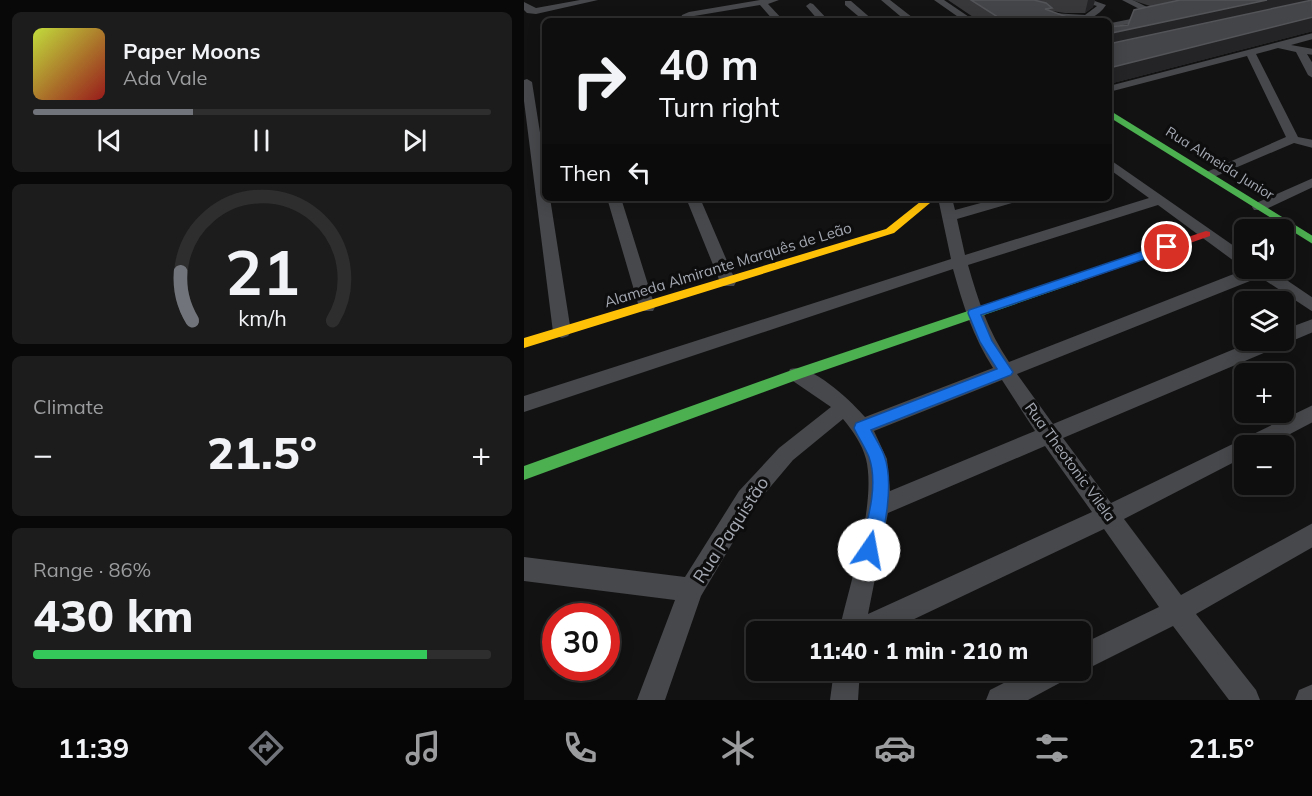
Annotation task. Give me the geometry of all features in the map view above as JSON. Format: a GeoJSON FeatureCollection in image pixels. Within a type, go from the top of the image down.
{"type":"FeatureCollection","features":[{"type":"Feature","properties":{"kind":"main road","name":"Rua Almeida Junior"},"geometry":{"type":"LineString","coordinates":[[1112,115],[1313,241]]}},
{"type":"Feature","properties":{"kind":"main road","name":"Alameda Almirante Marquês de Leão"},"geometry":{"type":"LineString","coordinates":[[524,343],[878,236],[890,231],[927,202]]}},
{"type":"Feature","properties":{"kind":"main road"},"geometry":{"type":"LineString","coordinates":[[524,473],[797,374],[1206,234]]}},
{"type":"Feature","properties":{"kind":"street"},"geometry":{"type":"LineString","coordinates":[[526,8],[541,11],[594,0]]}},
{"type":"Feature","properties":{"kind":"street"},"geometry":{"type":"LineString","coordinates":[[885,0],[908,18]]}},
{"type":"Feature","properties":{"kind":"street"},"geometry":{"type":"LineString","coordinates":[[938,0],[965,18]]}},
{"type":"Feature","properties":{"kind":"street"},"geometry":{"type":"LineString","coordinates":[[1080,0],[1102,5],[1097,14],[1083,18]]}},
{"type":"Feature","properties":{"kind":"street"},"geometry":{"type":"LineString","coordinates":[[1112,22],[1163,14],[1126,0]]}},
{"type":"Feature","properties":{"kind":"street"},"geometry":{"type":"LineString","coordinates":[[684,18],[688,15],[768,1],[777,18]]}},
{"type":"Feature","properties":{"kind":"street"},"geometry":{"type":"LineString","coordinates":[[848,3],[866,18]]}},
{"type":"Feature","properties":{"kind":"street"},"geometry":{"type":"LineString","coordinates":[[810,6],[821,18]]}},
{"type":"Feature","properties":{"kind":"street"},"geometry":{"type":"LineString","coordinates":[[723,9],[730,18]]}},
{"type":"Feature","properties":{"kind":"street"},"geometry":{"type":"LineString","coordinates":[[1040,12],[1054,18]]}},
{"type":"Feature","properties":{"kind":"street"},"geometry":{"type":"LineString","coordinates":[[1097,14],[1104,18]]}},
{"type":"Feature","properties":{"kind":"street"},"geometry":{"type":"LineString","coordinates":[[1112,24],[1123,34]]}},
{"type":"Feature","properties":{"kind":"street"},"geometry":{"type":"LineString","coordinates":[[1112,88],[1313,36]]}},
{"type":"Feature","properties":{"kind":"street"},"geometry":{"type":"LineString","coordinates":[[1278,45],[1313,52]]}},
{"type":"Feature","properties":{"kind":"street"},"geometry":{"type":"LineString","coordinates":[[1300,50],[1313,75]]}},
{"type":"Feature","properties":{"kind":"street"},"geometry":{"type":"LineString","coordinates":[[1251,53],[1293,139]]}},
{"type":"Feature","properties":{"kind":"street"},"geometry":{"type":"LineString","coordinates":[[527,82],[542,189]]}},
{"type":"Feature","properties":{"kind":"street"},"geometry":{"type":"LineString","coordinates":[[1209,174],[1293,139],[1313,144]]}},
{"type":"Feature","properties":{"kind":"street"},"geometry":{"type":"LineString","coordinates":[[1112,168],[1234,253]]}},
{"type":"Feature","properties":{"kind":"street"},"geometry":{"type":"LineString","coordinates":[[1259,207],[1313,182]]}},
{"type":"Feature","properties":{"kind":"street"},"geometry":{"type":"LineString","coordinates":[[524,404],[959,262],[1158,200]]}},
{"type":"Feature","properties":{"kind":"street"},"geometry":{"type":"LineString","coordinates":[[544,201],[562,332]]}},
{"type":"Feature","properties":{"kind":"street"},"geometry":{"type":"LineString","coordinates":[[615,201],[647,307]]}},
{"type":"Feature","properties":{"kind":"street"},"geometry":{"type":"LineString","coordinates":[[694,201],[728,282]]}},
{"type":"Feature","properties":{"kind":"street"},"geometry":{"type":"LineString","coordinates":[[927,202],[932,206],[948,208],[994,201]]}},
{"type":"Feature","properties":{"kind":"street","name":"Rua Theotonic Vilela"},"geometry":{"type":"LineString","coordinates":[[948,208],[959,262],[974,313],[986,342],[1048,434],[1177,611],[1246,700]]}},
{"type":"Feature","properties":{"kind":"street"},"geometry":{"type":"LineString","coordinates":[[861,428],[1237,279]]}},
{"type":"Feature","properties":{"kind":"street"},"geometry":{"type":"LineString","coordinates":[[1272,279],[1313,306]]}},
{"type":"Feature","properties":{"kind":"street"},"geometry":{"type":"LineString","coordinates":[[1294,333],[1313,325]]}},
{"type":"Feature","properties":{"kind":"street"},"geometry":{"type":"LineString","coordinates":[[879,506],[1248,351]]}},
{"type":"Feature","properties":{"kind":"street"},"geometry":{"type":"LineString","coordinates":[[797,374],[844,406],[861,428],[877,457],[880,474],[879,506],[853,621]]}},
{"type":"Feature","properties":{"kind":"street","name":"Rua Paquistão"},"geometry":{"type":"LineString","coordinates":[[524,569],[692,590],[747,498],[772,468],[810,432],[844,406]]}},
{"type":"Feature","properties":{"kind":"street"},"geometry":{"type":"LineString","coordinates":[[1268,435],[1313,413]]}},
{"type":"Feature","properties":{"kind":"street"},"geometry":{"type":"LineString","coordinates":[[882,621],[1108,516],[1234,452]]}},
{"type":"Feature","properties":{"kind":"street"},"geometry":{"type":"LineString","coordinates":[[1091,654],[1177,611],[1313,534]]}},
{"type":"Feature","properties":{"kind":"street"},"geometry":{"type":"LineString","coordinates":[[651,700],[692,590]]}},
{"type":"Feature","properties":{"kind":"street"},"geometry":{"type":"LineString","coordinates":[[844,700],[846,681]]}},
{"type":"Feature","properties":{"kind":"street"},"geometry":{"type":"LineString","coordinates":[[1000,700],[1037,681]]}},
{"type":"Feature","properties":{"kind":"building"},"geometry":{"type":"Polygon","coordinates":[[[971,0],[1034,0],[1046,3],[1052,8],[1045,9],[1070,18],[999,18],[971,0]]]}},
{"type":"Feature","properties":{"kind":"building"},"geometry":{"type":"Polygon","coordinates":[[[1180,0],[1267,0],[1112,33],[1112,27],[1128,25],[1134,10],[1180,0]]]}},
{"type":"Feature","properties":{"kind":"building"},"geometry":{"type":"Polygon","coordinates":[[[1312,0],[1313,17],[1112,67],[1112,42],[1312,0]]]}},
{"type":"Feature","properties":{"kind":"traffic: fast"},"geometry":{"type":"LineString","coordinates":[[1112,115],[1313,241]]}},
{"type":"Feature","properties":{"kind":"traffic: fast"},"geometry":{"type":"LineString","coordinates":[[524,473],[797,374],[1078,278]]}},
{"type":"Feature","properties":{"kind":"traffic: slow"},"geometry":{"type":"LineString","coordinates":[[524,343],[890,231],[927,201]]}},
{"type":"Feature","properties":{"kind":"traffic: jam"},"geometry":{"type":"LineString","coordinates":[[1078,278],[1206,234]]}},
{"type":"Feature","properties":{"kind":"route"},"geometry":{"type":"LineString","coordinates":[[869,550],[879,506],[880,474],[877,457],[861,428],[1006,372],[986,342],[974,313],[1167,247]]}}]}
